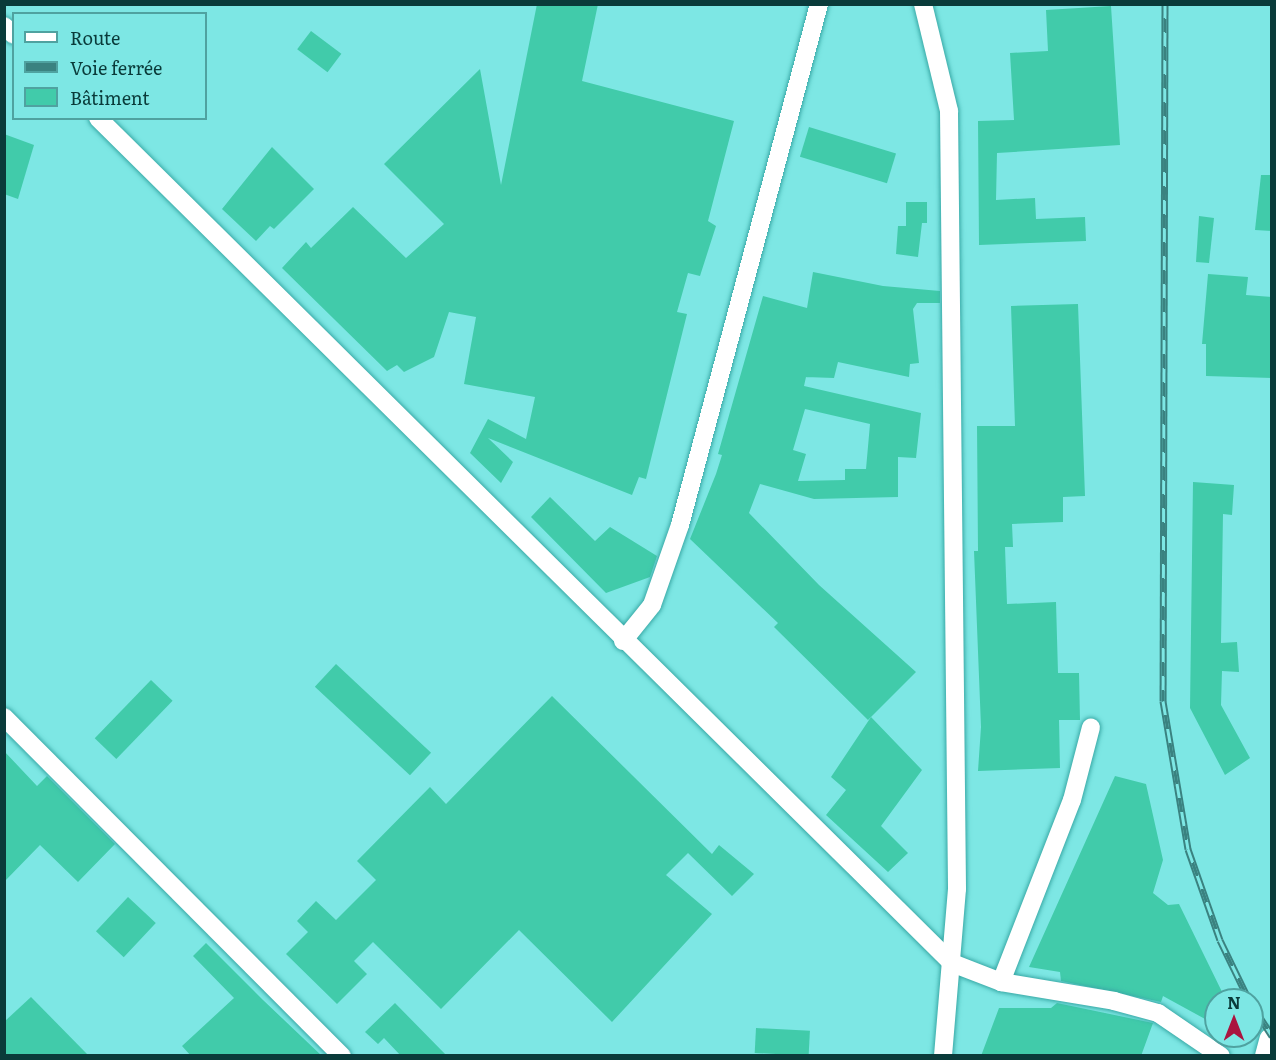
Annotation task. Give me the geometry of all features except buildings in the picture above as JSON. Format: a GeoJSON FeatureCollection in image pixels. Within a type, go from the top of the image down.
{"type":"FeatureCollection","features":[{"type":"Feature","properties":{"kind":"main road"},"geometry":{"type":"LineString","coordinates":[[1268,1056],[1272,1041]]}},
{"type":"Feature","properties":{"kind":"street"},"geometry":{"type":"LineString","coordinates":[[622,640],[652,605],[680,525],[819,4]]}},
{"type":"Feature","properties":{"kind":"street"},"geometry":{"type":"LineString","coordinates":[[923,4],[949,111],[957,889],[943,1056]]}},
{"type":"Feature","properties":{"kind":"street"},"geometry":{"type":"LineString","coordinates":[[100,120],[622,640],[952,963],[1001,982],[1114,1001],[1158,1013],[1221,1056]]}},
{"type":"Feature","properties":{"kind":"street"},"geometry":{"type":"LineString","coordinates":[[4,717],[342,1056]]}},
{"type":"Feature","properties":{"kind":"street"},"geometry":{"type":"LineString","coordinates":[[1001,982],[1072,800],[1091,727]]}},
{"type":"Feature","properties":{"kind":"railway"},"geometry":{"type":"LineString","coordinates":[[1165,4],[1163,701],[1188,849],[1220,940],[1243,988]]}},
{"type":"Feature","properties":{"kind":"railway"},"geometry":{"type":"LineString","coordinates":[[1264,1024],[1272,1036]]}}]}
